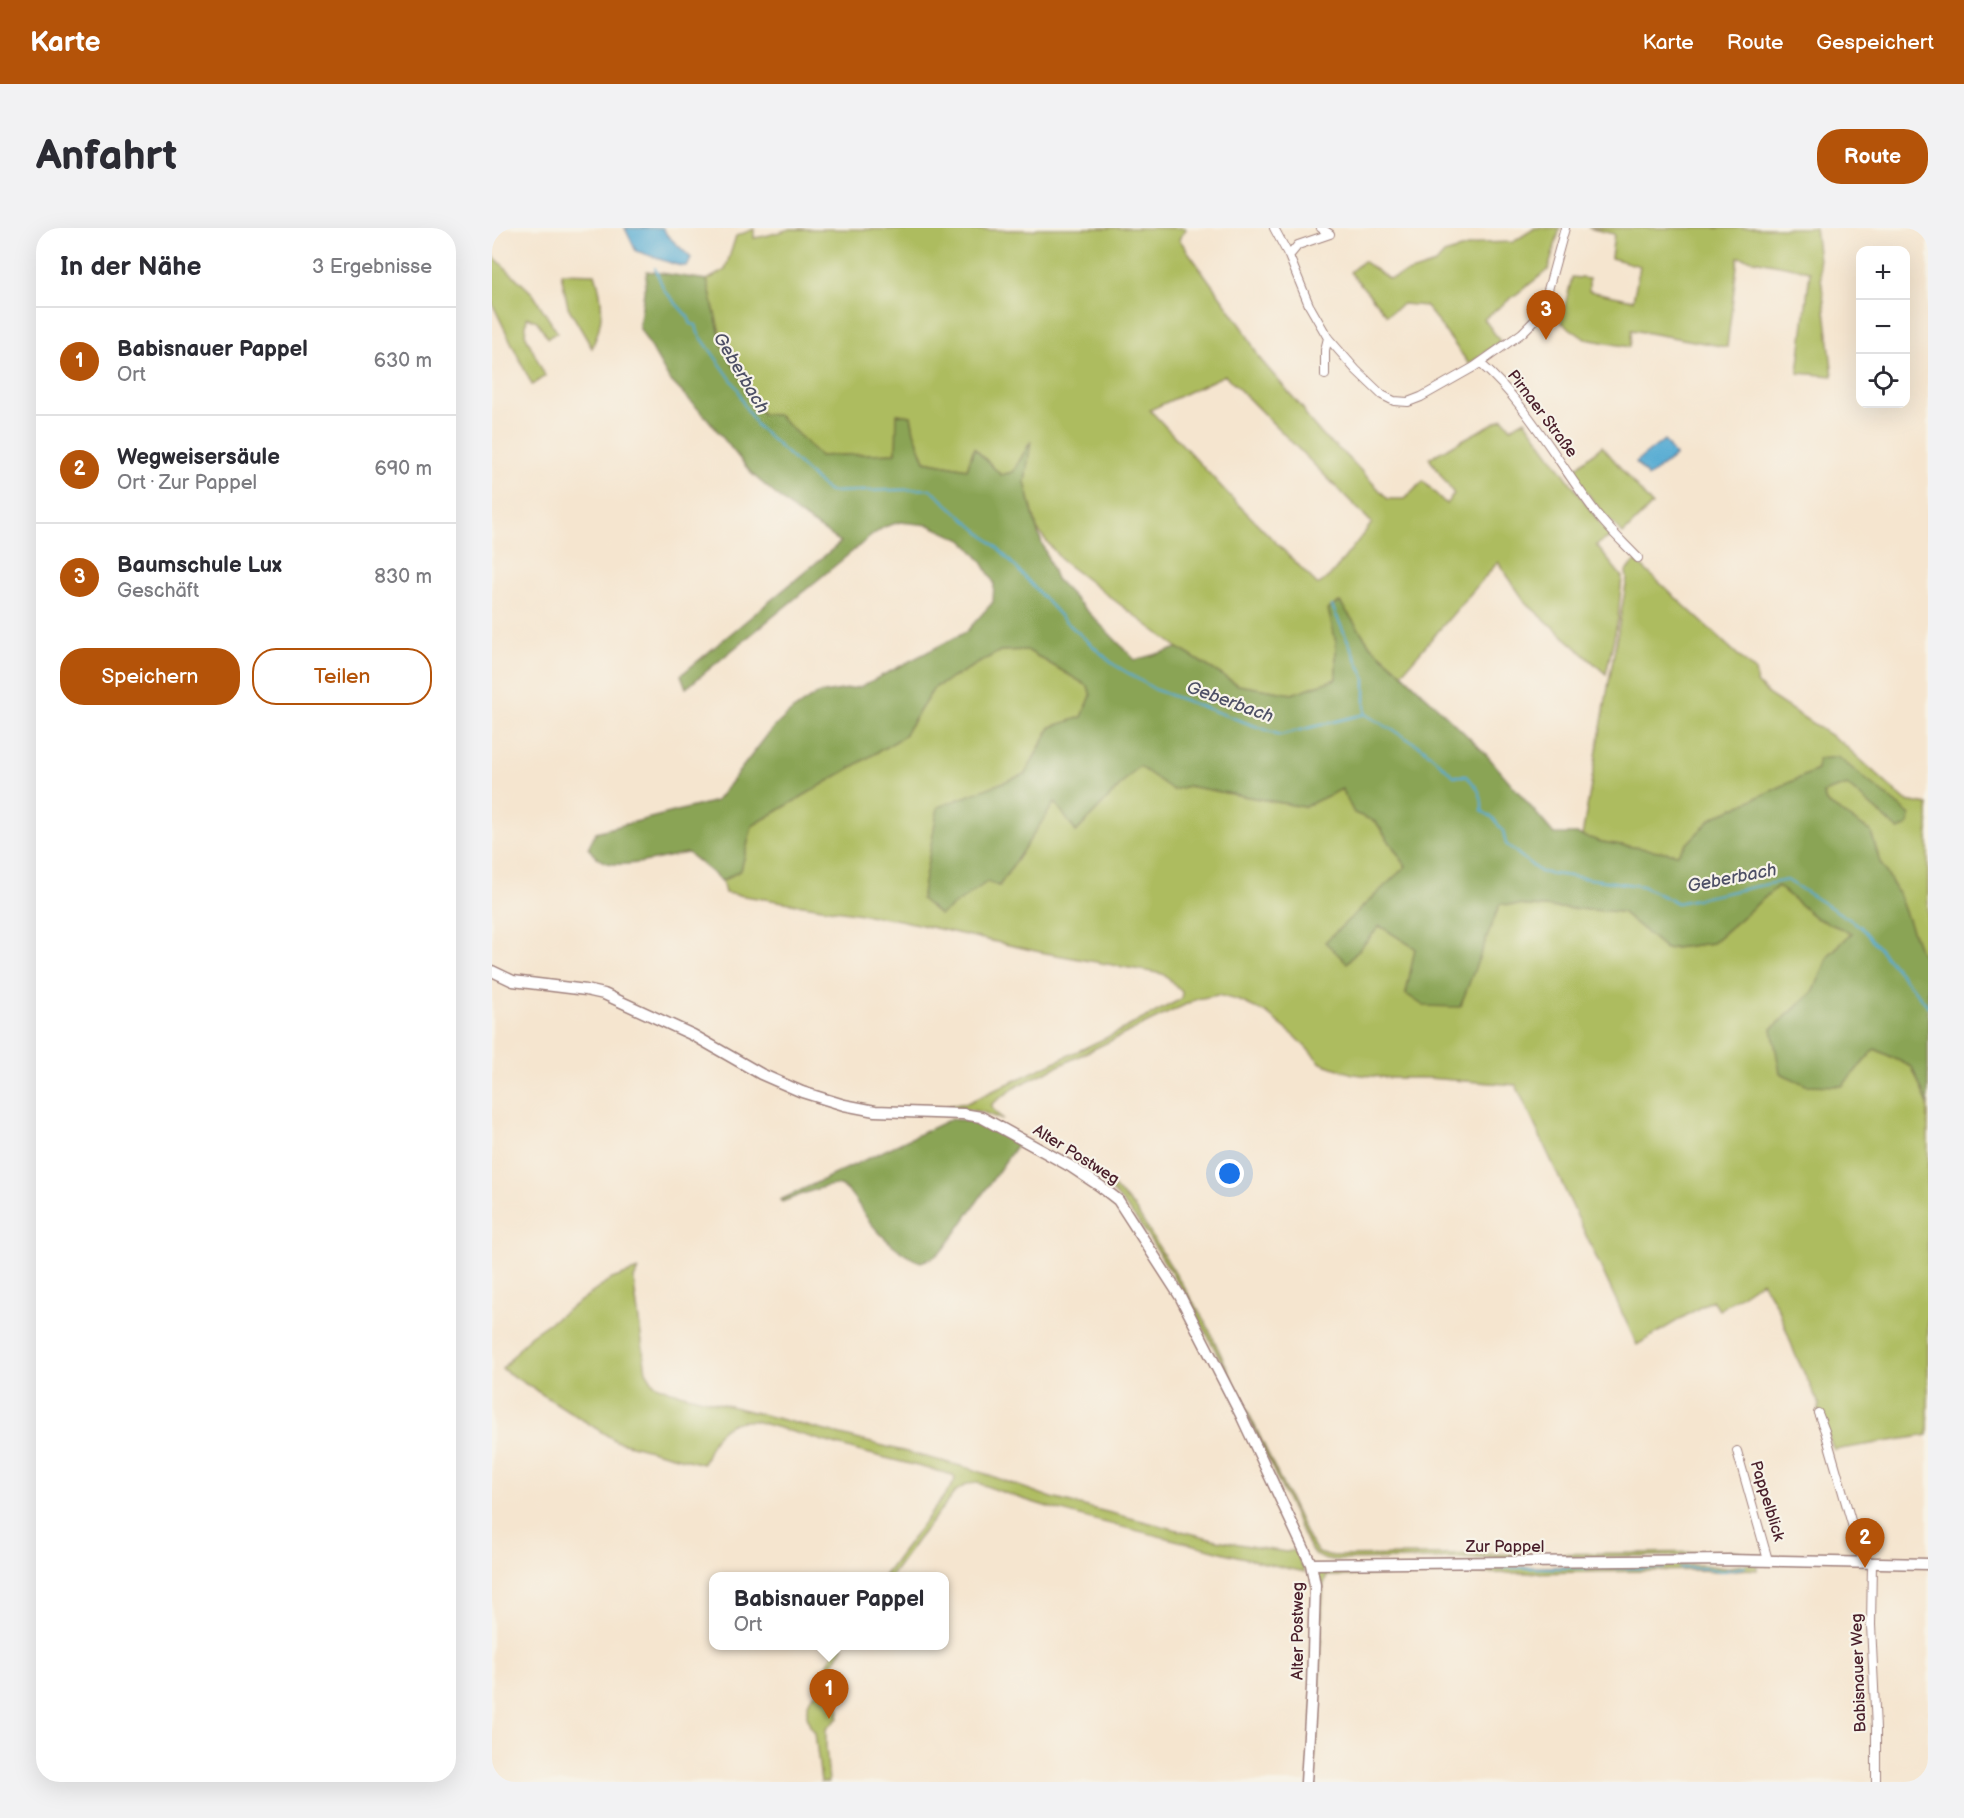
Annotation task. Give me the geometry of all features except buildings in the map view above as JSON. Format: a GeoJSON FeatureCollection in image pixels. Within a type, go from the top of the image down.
{"type":"FeatureCollection","features":[{"type":"Feature","properties":{"kind":"street"},"geometry":{"type":"LineString","coordinates":[[1274,228],[1289,256],[1309,305],[1328,338],[1382,395],[1394,401],[1408,402],[1480,363],[1522,333],[1538,318],[1543,308],[1565,228]]}},
{"type":"Feature","properties":{"kind":"street"},"geometry":{"type":"LineString","coordinates":[[1289,256],[1299,245],[1330,234],[1321,228]]}},
{"type":"Feature","properties":{"kind":"street"},"geometry":{"type":"LineString","coordinates":[[1325,375],[1325,350],[1328,338]]}},
{"type":"Feature","properties":{"kind":"street","name":"Pirnaer Straße"},"geometry":{"type":"LineString","coordinates":[[1480,363],[1497,378],[1527,414],[1605,524],[1638,558]]}},
{"type":"Feature","properties":{"kind":"street","name":"Alter Postweg"},"geometry":{"type":"LineString","coordinates":[[492,971],[513,981],[604,994],[693,1035],[778,1082],[844,1105],[874,1111],[963,1114],[981,1117],[1070,1166],[1118,1200],[1180,1296],[1241,1415],[1311,1564],[1315,1585],[1306,1782]]}},
{"type":"Feature","properties":{"kind":"street","name":"Babisnauer Weg"},"geometry":{"type":"LineString","coordinates":[[1818,1413],[1868,1563],[1876,1729],[1876,1782]]}},
{"type":"Feature","properties":{"kind":"street","name":"Pappelblick"},"geometry":{"type":"LineString","coordinates":[[1737,1451],[1768,1560]]}},
{"type":"Feature","properties":{"kind":"street","name":"Zur Pappel"},"geometry":{"type":"LineString","coordinates":[[1311,1564],[1768,1560],[1928,1564]]}},
{"type":"Feature","properties":{"kind":"green space"},"geometry":{"type":"Polygon","coordinates":[[[1038,228],[1185,228],[1179,239],[1243,328],[1260,359],[1323,436],[1346,455],[1388,499],[1405,499],[1423,481],[1446,504],[1454,494],[1429,458],[1503,418],[1511,428],[1525,420],[1610,537],[1596,545],[1622,577],[1618,619],[1606,674],[1526,603],[1498,562],[1402,673],[1370,645],[1339,602],[1328,609],[1336,642],[1336,679],[1292,694],[1238,685],[1178,648],[1062,561],[1037,529],[1025,482],[1030,443],[1013,472],[1001,475],[974,448],[967,469],[925,461],[914,432],[911,416],[898,414],[896,453],[820,456],[778,415],[762,415],[723,347],[707,280],[725,270],[736,236],[754,229],[754,238],[790,229],[1033,230],[1038,228]],[[1225,375],[1150,410],[1231,497],[1318,585],[1331,575],[1372,523],[1225,375]]]}},
{"type":"Feature","properties":{"kind":"green space"},"geometry":{"type":"Polygon","coordinates":[[[1535,228],[1560,228],[1548,270],[1484,319],[1500,341],[1469,364],[1426,306],[1403,304],[1387,315],[1350,272],[1363,261],[1389,279],[1435,264],[1444,254],[1481,243],[1513,242],[1535,228]]]}},
{"type":"Feature","properties":{"kind":"green space"},"geometry":{"type":"Polygon","coordinates":[[[1588,228],[1815,228],[1833,376],[1798,373],[1810,271],[1738,257],[1727,347],[1632,330],[1630,347],[1585,339],[1561,322],[1572,277],[1589,279],[1589,291],[1633,300],[1640,266],[1611,258],[1614,234],[1588,228]]]}},
{"type":"Feature","properties":{"kind":"green space"},"geometry":{"type":"Polygon","coordinates":[[[492,255],[533,294],[557,332],[548,338],[537,321],[527,317],[525,334],[545,376],[532,385],[492,303],[492,255]]]}},
{"type":"Feature","properties":{"kind":"green space"},"geometry":{"type":"Polygon","coordinates":[[[647,271],[707,280],[723,347],[762,414],[778,415],[820,456],[896,453],[897,414],[911,416],[914,432],[925,461],[967,469],[974,448],[1001,475],[1013,472],[1031,441],[1025,482],[1037,530],[1056,579],[1135,660],[1178,648],[1238,685],[1292,694],[1336,679],[1336,642],[1328,609],[1340,602],[1370,645],[1485,753],[1554,834],[1577,834],[1602,842],[1677,854],[1712,818],[1817,770],[1818,759],[1838,757],[1910,815],[1908,825],[1899,830],[1847,785],[1823,793],[1826,802],[1871,832],[1880,862],[1898,893],[1920,952],[1928,959],[1928,1105],[1912,1067],[1875,1049],[1842,1086],[1806,1085],[1780,1073],[1772,1029],[1814,991],[1829,955],[1852,933],[1816,918],[1778,886],[1712,943],[1666,949],[1622,912],[1500,904],[1460,1007],[1424,1006],[1406,994],[1415,948],[1380,926],[1347,963],[1325,942],[1406,866],[1376,822],[1354,813],[1342,789],[1304,807],[1188,786],[1173,790],[1139,766],[1076,832],[1055,802],[999,886],[987,882],[940,915],[921,899],[938,807],[1025,774],[1051,727],[1082,717],[1091,696],[1088,686],[1027,650],[1000,651],[934,688],[903,737],[752,826],[741,870],[722,881],[688,853],[627,864],[601,861],[588,848],[596,832],[716,801],[772,729],[793,710],[817,694],[860,687],[966,632],[993,602],[994,583],[982,562],[964,541],[929,525],[900,522],[884,527],[870,537],[686,688],[681,675],[841,542],[797,513],[752,474],[707,418],[669,379],[639,327],[647,271]]]}},
{"type":"Feature","properties":{"kind":"green space"},"geometry":{"type":"Polygon","coordinates":[[[561,273],[595,274],[600,293],[601,320],[592,348],[568,307],[561,273]]]}},
{"type":"Feature","properties":{"kind":"green space"},"geometry":{"type":"Polygon","coordinates":[[[1602,446],[1652,505],[1623,534],[1601,511],[1571,472],[1602,446]]]}},
{"type":"Feature","properties":{"kind":"green space"},"geometry":{"type":"Polygon","coordinates":[[[1636,561],[1755,671],[1757,683],[1769,695],[1841,742],[1906,801],[1928,805],[1928,959],[1920,952],[1898,893],[1880,862],[1871,832],[1826,802],[1823,793],[1847,785],[1899,830],[1910,815],[1817,770],[1712,818],[1677,854],[1602,842],[1582,836],[1627,579],[1626,571],[1636,561]]]}},
{"type":"Feature","properties":{"kind":"green space"},"geometry":{"type":"Polygon","coordinates":[[[1027,650],[1088,686],[1091,696],[1082,717],[1050,727],[1025,774],[938,808],[988,882],[999,886],[1055,801],[1077,831],[1139,765],[1173,790],[1188,786],[1303,807],[1342,789],[1354,813],[1376,822],[1406,866],[1347,963],[1380,926],[1416,948],[1406,994],[1500,904],[1622,912],[1666,949],[1712,943],[1778,886],[1816,918],[1852,933],[1829,955],[1814,991],[1772,1029],[1842,1086],[1875,1049],[1912,1067],[1928,1105],[1928,1435],[1834,1450],[1818,1413],[1819,1404],[1795,1354],[1779,1310],[1762,1281],[1719,1310],[1712,1300],[1637,1345],[1516,1085],[1353,1074],[1321,1063],[1296,1037],[1266,1013],[1240,1001],[1218,995],[1197,999],[1019,1085],[992,1104],[992,1108],[1003,1120],[982,1112],[946,1106],[967,1103],[1112,1035],[1181,999],[1182,992],[1163,974],[1040,952],[900,920],[725,893],[722,881],[741,870],[752,826],[903,737],[934,688],[1000,651],[1027,650]]]}},
{"type":"Feature","properties":{"kind":"green space"},"geometry":{"type":"Polygon","coordinates":[[[951,1119],[986,1126],[1018,1143],[945,1248],[934,1257],[921,1262],[901,1251],[875,1228],[849,1192],[840,1186],[828,1186],[782,1202],[780,1200],[951,1119]]]}},
{"type":"Feature","properties":{"kind":"green space"},"geometry":{"type":"Polygon","coordinates":[[[1113,1186],[1134,1207],[1205,1321],[1309,1540],[1319,1553],[1328,1556],[1726,1552],[1732,1550],[1742,1555],[1326,1560],[1318,1556],[1308,1545],[1244,1408],[1192,1307],[1136,1219],[1110,1189],[1113,1186]]]}},
{"type":"Feature","properties":{"kind":"green space"},"geometry":{"type":"Polygon","coordinates":[[[638,1270],[634,1279],[635,1292],[646,1371],[654,1384],[668,1390],[972,1469],[1052,1498],[1217,1540],[1286,1552],[1295,1550],[1305,1572],[1074,1514],[978,1483],[967,1484],[955,1492],[894,1572],[887,1572],[953,1484],[955,1479],[953,1475],[858,1451],[755,1421],[734,1423],[720,1431],[703,1464],[616,1441],[502,1369],[530,1336],[612,1279],[638,1270]]]}},
{"type":"Feature","properties":{"kind":"green space"},"geometry":{"type":"Polygon","coordinates":[[[1757,1564],[1757,1570],[1327,1576],[1323,1586],[1318,1729],[1311,1782],[1318,1573],[1323,1570],[1704,1565],[1724,1568],[1757,1564]]]}},
{"type":"Feature","properties":{"kind":"green space"},"geometry":{"type":"Polygon","coordinates":[[[835,1650],[842,1650],[829,1670],[823,1692],[825,1697],[834,1701],[839,1707],[838,1718],[826,1729],[829,1782],[821,1782],[815,1733],[807,1716],[807,1707],[810,1699],[816,1693],[819,1681],[835,1650]]]}},
{"type":"Feature","properties":{"kind":"water"},"geometry":{"type":"Polygon","coordinates":[[[625,228],[663,228],[667,235],[691,258],[689,263],[687,266],[682,266],[636,251],[625,228]]]}},
{"type":"Feature","properties":{"kind":"water"},"geometry":{"type":"Polygon","coordinates":[[[1664,440],[1675,456],[1648,477],[1636,462],[1664,440]]]}},
{"type":"Feature","properties":{"kind":"waterway","name":"Geberbach"},"geometry":{"type":"LineString","coordinates":[[655,268],[664,290],[688,317],[691,324],[696,325],[698,333],[738,389],[756,425],[829,492],[930,489],[999,549],[1063,619],[1113,664],[1156,690],[1280,735],[1365,714],[1423,748],[1454,776],[1466,776],[1479,792],[1482,811],[1493,818],[1503,831],[1506,844],[1540,872],[1642,886],[1677,903],[1787,880],[1860,926],[1928,1006]]}},
{"type":"Feature","properties":{"kind":"waterway"},"geometry":{"type":"LineString","coordinates":[[1332,606],[1365,678],[1365,714]]}},
{"type":"Feature","properties":{"kind":"waterway"},"geometry":{"type":"LineString","coordinates":[[1679,1568],[1705,1568],[1722,1571],[1745,1567]]}},
{"type":"Feature","properties":{"kind":"waterway"},"geometry":{"type":"LineString","coordinates":[[1330,1571],[1458,1568]]}},
{"type":"Feature","properties":{"kind":"waterway"},"geometry":{"type":"LineString","coordinates":[[1495,1568],[1664,1568]]}},
{"type":"Feature","properties":{"kind":"place","name":"Baumschule Lux"},"geometry":{"type":"Point","coordinates":[1546,340]}},
{"type":"Feature","properties":{"kind":"place","name":"Wegweisersäule"},"geometry":{"type":"Point","coordinates":[1865,1568]}},
{"type":"Feature","properties":{"kind":"place","name":"Babisnauer Pappel"},"geometry":{"type":"Point","coordinates":[829,1719]}}]}
